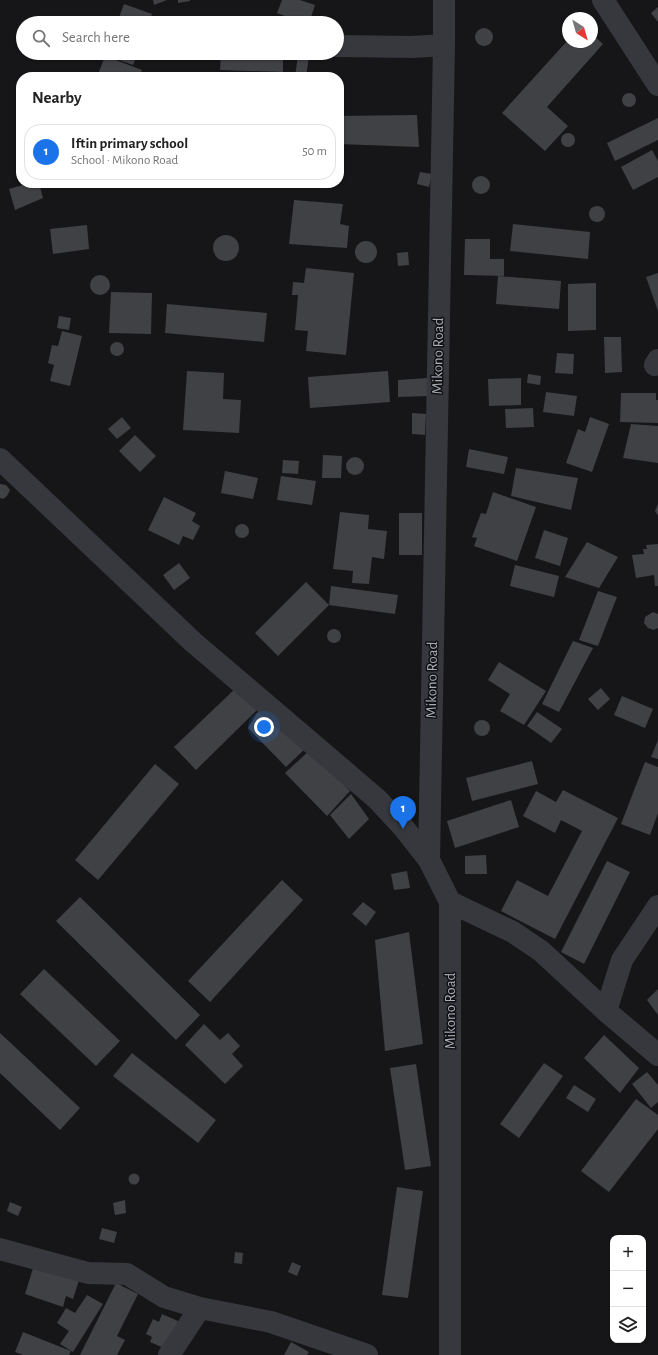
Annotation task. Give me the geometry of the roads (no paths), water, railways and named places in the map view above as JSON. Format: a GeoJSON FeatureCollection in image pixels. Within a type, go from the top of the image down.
{"type":"FeatureCollection","features":[{"type":"Feature","properties":{"kind":"street","name":"Mikono Road"},"geometry":{"type":"LineString","coordinates":[[444,0],[429,860],[450,902],[450,1355]]}},
{"type":"Feature","properties":{"kind":"street"},"geometry":{"type":"LineString","coordinates":[[603,0],[658,86]]}},
{"type":"Feature","properties":{"kind":"street"},"geometry":{"type":"LineString","coordinates":[[344,46],[412,48],[444,45]]}},
{"type":"Feature","properties":{"kind":"street"},"geometry":{"type":"LineString","coordinates":[[0,459],[193,642],[377,799],[429,860]]}},
{"type":"Feature","properties":{"kind":"street"},"geometry":{"type":"LineString","coordinates":[[450,902],[513,932],[541,951],[606,1011],[658,1055]]}},
{"type":"Feature","properties":{"kind":"street"},"geometry":{"type":"LineString","coordinates":[[606,1011],[622,960],[658,906]]}},
{"type":"Feature","properties":{"kind":"street"},"geometry":{"type":"LineString","coordinates":[[0,1249],[88,1273],[127,1274],[164,1297],[200,1308],[271,1322],[367,1355]]}},
{"type":"Feature","properties":{"kind":"street"},"geometry":{"type":"LineString","coordinates":[[169,1355],[200,1308]]}},
{"type":"Feature","properties":{"kind":"place","name":"Iftin primary school"},"geometry":{"type":"Point","coordinates":[403,829]}}]}
